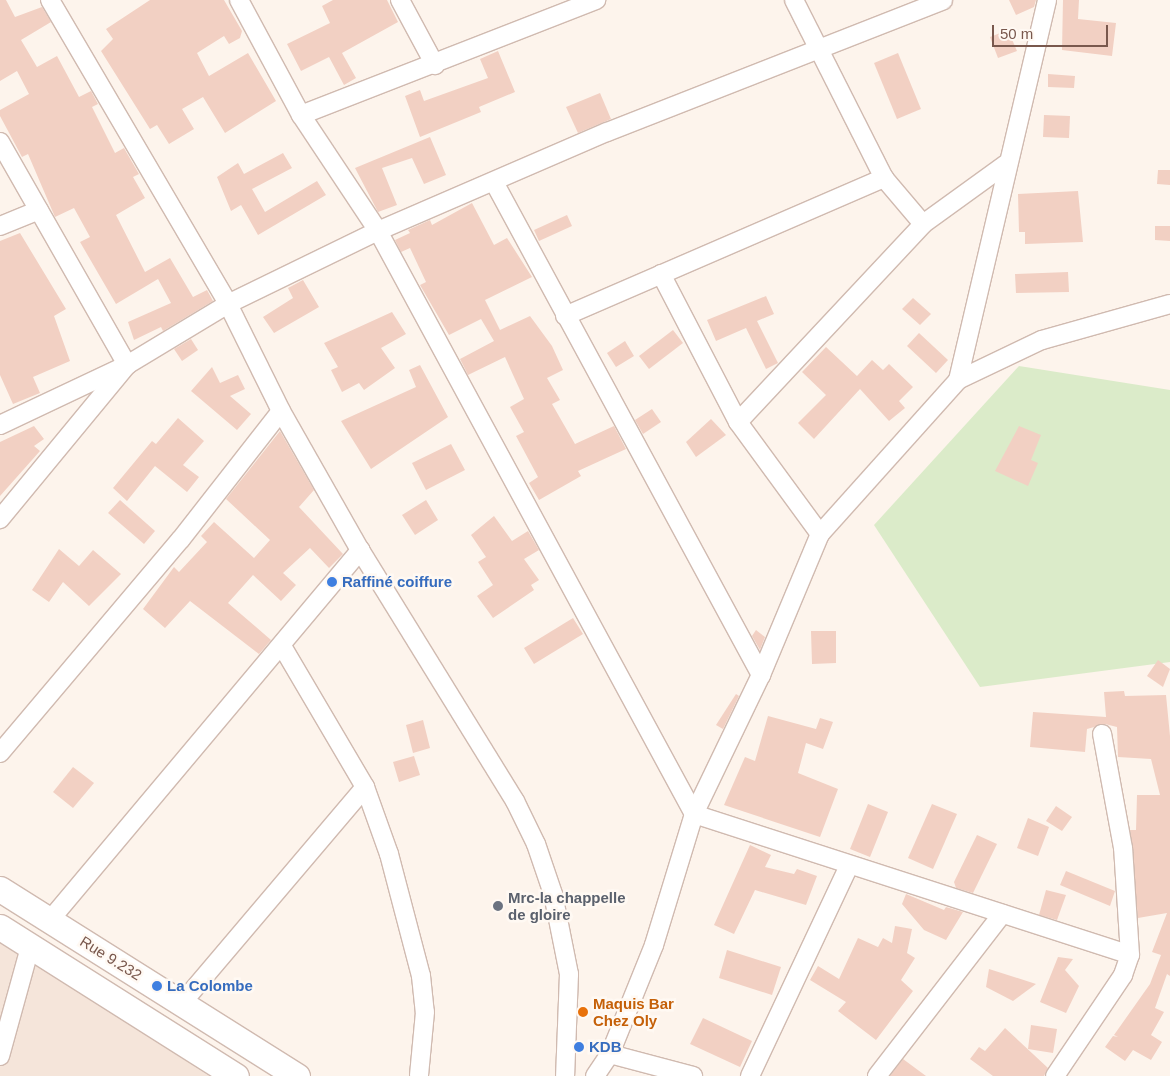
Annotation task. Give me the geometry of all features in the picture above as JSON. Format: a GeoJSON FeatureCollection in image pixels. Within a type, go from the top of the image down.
{"type":"FeatureCollection","features":[{"type":"Feature","properties":{"kind":"street"},"geometry":{"type":"LineString","coordinates":[[50,0],[228,304],[281,411],[360,550],[515,801],[536,844],[553,894],[569,974],[565,1076]]}},
{"type":"Feature","properties":{"kind":"street"},"geometry":{"type":"LineString","coordinates":[[239,0],[300,115],[378,231],[694,814],[849,866],[1130,955]]}},
{"type":"Feature","properties":{"kind":"street"},"geometry":{"type":"LineString","coordinates":[[400,0],[435,65]]}},
{"type":"Feature","properties":{"kind":"street"},"geometry":{"type":"LineString","coordinates":[[300,115],[435,65],[596,0]]}},
{"type":"Feature","properties":{"kind":"street"},"geometry":{"type":"LineString","coordinates":[[794,0],[821,50],[884,178],[923,224]]}},
{"type":"Feature","properties":{"kind":"street"},"geometry":{"type":"LineString","coordinates":[[0,425],[127,364],[228,304],[378,231],[607,132],[821,50],[943,0]]}},
{"type":"Feature","properties":{"kind":"street"},"geometry":{"type":"LineString","coordinates":[[958,380],[1006,164],[1046,0]]}},
{"type":"Feature","properties":{"kind":"street"},"geometry":{"type":"LineString","coordinates":[[0,142],[127,364]]}},
{"type":"Feature","properties":{"kind":"street"},"geometry":{"type":"LineString","coordinates":[[738,422],[923,224],[1006,164]]}},
{"type":"Feature","properties":{"kind":"street"},"geometry":{"type":"LineString","coordinates":[[565,316],[884,178]]}},
{"type":"Feature","properties":{"kind":"street"},"geometry":{"type":"LineString","coordinates":[[494,182],[761,675]]}},
{"type":"Feature","properties":{"kind":"street"},"geometry":{"type":"LineString","coordinates":[[0,226],[39,210]]}},
{"type":"Feature","properties":{"kind":"street"},"geometry":{"type":"LineString","coordinates":[[661,274],[738,422],[820,534]]}},
{"type":"Feature","properties":{"kind":"street"},"geometry":{"type":"LineString","coordinates":[[595,1076],[610,1054],[654,945],[694,814],[761,675],[820,534],[958,380],[1042,340],[1170,304]]}},
{"type":"Feature","properties":{"kind":"street"},"geometry":{"type":"LineString","coordinates":[[0,519],[127,364]]}},
{"type":"Feature","properties":{"kind":"street"},"geometry":{"type":"LineString","coordinates":[[0,753],[181,539],[281,411]]}},
{"type":"Feature","properties":{"kind":"street"},"geometry":{"type":"LineString","coordinates":[[50,920],[282,646],[360,550]]}},
{"type":"Feature","properties":{"kind":"street"},"geometry":{"type":"LineString","coordinates":[[282,646],[365,787],[389,854],[421,976],[425,1012],[419,1076]]}},
{"type":"Feature","properties":{"kind":"street"},"geometry":{"type":"LineString","coordinates":[[1055,1076],[1123,975],[1130,955],[1123,848],[1102,734]]}},
{"type":"Feature","properties":{"kind":"street"},"geometry":{"type":"LineString","coordinates":[[182,1003],[365,787]]}},
{"type":"Feature","properties":{"kind":"street"},"geometry":{"type":"LineString","coordinates":[[750,1076],[849,866]]}},
{"type":"Feature","properties":{"kind":"street","name":"Rue 9.232"},"geometry":{"type":"LineString","coordinates":[[0,889],[297,1076]]}},
{"type":"Feature","properties":{"kind":"street"},"geometry":{"type":"LineString","coordinates":[[877,1076],[1002,914]]}},
{"type":"Feature","properties":{"kind":"street"},"geometry":{"type":"LineString","coordinates":[[0,927],[236,1076]]}},
{"type":"Feature","properties":{"kind":"street"},"geometry":{"type":"LineString","coordinates":[[0,1056],[30,947]]}},
{"type":"Feature","properties":{"kind":"street"},"geometry":{"type":"LineString","coordinates":[[610,1054],[693,1076]]}},
{"type":"Feature","properties":{"kind":"shaded area"},"geometry":{"type":"Polygon","coordinates":[[[0,940],[209,1076],[0,1076],[0,940]]]}},
{"type":"Feature","properties":{"kind":"green space"},"geometry":{"type":"Polygon","coordinates":[[[1019,366],[1170,390],[1170,662],[980,687],[874,525],[1019,366]]]}},
{"type":"Feature","properties":{"kind":"building"},"geometry":{"type":"Polygon","coordinates":[[[0,0],[6,0],[15,17],[42,7],[51,22],[21,40],[37,67],[57,56],[79,97],[91,91],[98,104],[92,107],[115,153],[124,148],[139,174],[133,177],[145,198],[116,215],[145,272],[170,258],[193,297],[207,290],[213,301],[163,331],[161,327],[134,340],[128,322],[171,303],[158,279],[116,304],[80,242],[90,237],[74,208],[55,217],[28,154],[22,157],[0,116],[0,110],[29,94],[17,71],[0,81],[0,0]]]}},
{"type":"Feature","properties":{"kind":"building"},"geometry":{"type":"Polygon","coordinates":[[[150,0],[224,0],[242,31],[240,38],[229,44],[224,36],[197,53],[209,76],[248,53],[276,101],[225,133],[203,97],[182,109],[194,129],[169,144],[157,125],[150,129],[101,51],[113,39],[106,29],[150,0]]]}},
{"type":"Feature","properties":{"kind":"building"},"geometry":{"type":"Polygon","coordinates":[[[333,0],[387,0],[398,22],[342,53],[356,78],[344,85],[329,57],[301,71],[287,44],[330,23],[322,6],[333,0]]]}},
{"type":"Feature","properties":{"kind":"building"},"geometry":{"type":"Polygon","coordinates":[[[1009,0],[1036,0],[1034,7],[1016,15],[1009,0]]]}},
{"type":"Feature","properties":{"kind":"building"},"geometry":{"type":"Polygon","coordinates":[[[1063,0],[1079,0],[1078,19],[1116,23],[1112,56],[1062,50],[1063,0]]]}},
{"type":"Feature","properties":{"kind":"building"},"geometry":{"type":"Polygon","coordinates":[[[1008,30],[1017,51],[998,58],[990,37],[1008,30]]]}},
{"type":"Feature","properties":{"kind":"building"},"geometry":{"type":"Polygon","coordinates":[[[498,51],[515,92],[479,107],[481,112],[420,137],[405,96],[420,90],[424,101],[488,78],[480,59],[498,51]]]}},
{"type":"Feature","properties":{"kind":"building"},"geometry":{"type":"Polygon","coordinates":[[[898,53],[921,109],[897,119],[874,63],[898,53]]]}},
{"type":"Feature","properties":{"kind":"building"},"geometry":{"type":"Polygon","coordinates":[[[1048,74],[1075,76],[1074,88],[1048,87],[1048,74]]]}},
{"type":"Feature","properties":{"kind":"building"},"geometry":{"type":"Polygon","coordinates":[[[600,93],[611,119],[578,133],[566,107],[600,93]]]}},
{"type":"Feature","properties":{"kind":"building"},"geometry":{"type":"Polygon","coordinates":[[[1044,115],[1070,116],[1069,138],[1043,137],[1044,115]]]}},
{"type":"Feature","properties":{"kind":"building"},"geometry":{"type":"Polygon","coordinates":[[[430,137],[446,175],[424,184],[412,158],[382,168],[397,205],[378,212],[355,168],[430,137]]]}},
{"type":"Feature","properties":{"kind":"building"},"geometry":{"type":"Polygon","coordinates":[[[283,153],[292,168],[252,189],[265,212],[317,181],[326,195],[258,235],[241,205],[231,211],[217,177],[238,163],[244,174],[283,153]]]}},
{"type":"Feature","properties":{"kind":"building"},"geometry":{"type":"Polygon","coordinates":[[[1158,170],[1170,170],[1170,185],[1157,184],[1158,170]]]}},
{"type":"Feature","properties":{"kind":"building"},"geometry":{"type":"Polygon","coordinates":[[[1078,191],[1083,242],[1025,244],[1025,232],[1019,232],[1018,194],[1078,191]]]}},
{"type":"Feature","properties":{"kind":"building"},"geometry":{"type":"Polygon","coordinates":[[[472,203],[494,245],[507,238],[532,277],[485,300],[500,330],[530,316],[552,346],[563,370],[547,378],[560,400],[552,404],[575,444],[614,426],[626,449],[578,471],[581,476],[539,500],[529,483],[538,477],[516,436],[524,432],[510,407],[524,399],[505,357],[468,375],[460,359],[494,341],[481,319],[449,335],[420,285],[426,282],[410,248],[401,252],[395,240],[410,233],[408,230],[430,220],[432,225],[472,203]]]}},
{"type":"Feature","properties":{"kind":"building"},"geometry":{"type":"Polygon","coordinates":[[[567,215],[572,226],[539,241],[534,230],[567,215]]]}},
{"type":"Feature","properties":{"kind":"building"},"geometry":{"type":"Polygon","coordinates":[[[1155,226],[1170,226],[1170,241],[1155,240],[1155,226]]]}},
{"type":"Feature","properties":{"kind":"building"},"geometry":{"type":"Polygon","coordinates":[[[20,233],[66,309],[54,316],[70,361],[33,377],[40,393],[13,404],[0,375],[0,241],[20,233]]]}},
{"type":"Feature","properties":{"kind":"building"},"geometry":{"type":"Polygon","coordinates":[[[1068,272],[1069,292],[1016,293],[1015,274],[1068,272]]]}},
{"type":"Feature","properties":{"kind":"building"},"geometry":{"type":"Polygon","coordinates":[[[303,280],[319,307],[274,333],[263,317],[293,298],[288,288],[303,280]]]}},
{"type":"Feature","properties":{"kind":"building"},"geometry":{"type":"Polygon","coordinates":[[[766,296],[774,314],[757,321],[778,363],[766,369],[746,328],[716,341],[707,320],[766,296]]]}},
{"type":"Feature","properties":{"kind":"building"},"geometry":{"type":"Polygon","coordinates":[[[913,298],[931,314],[920,325],[902,309],[913,298]]]}},
{"type":"Feature","properties":{"kind":"building"},"geometry":{"type":"Polygon","coordinates":[[[392,312],[406,334],[381,348],[395,368],[364,390],[359,383],[342,392],[331,370],[338,367],[324,343],[392,312]]]}},
{"type":"Feature","properties":{"kind":"building"},"geometry":{"type":"Polygon","coordinates":[[[673,330],[683,343],[649,369],[639,356],[673,330]]]}},
{"type":"Feature","properties":{"kind":"building"},"geometry":{"type":"Polygon","coordinates":[[[919,333],[948,360],[936,373],[907,346],[919,333]]]}},
{"type":"Feature","properties":{"kind":"building"},"geometry":{"type":"Polygon","coordinates":[[[191,339],[198,350],[182,361],[174,349],[191,339]]]}},
{"type":"Feature","properties":{"kind":"building"},"geometry":{"type":"Polygon","coordinates":[[[625,341],[634,356],[616,367],[607,353],[625,341]]]}},
{"type":"Feature","properties":{"kind":"building"},"geometry":{"type":"Polygon","coordinates":[[[826,347],[857,376],[872,360],[883,370],[889,364],[913,387],[899,401],[905,408],[889,421],[860,389],[814,439],[798,423],[826,395],[802,372],[826,347]]]}},
{"type":"Feature","properties":{"kind":"building"},"geometry":{"type":"Polygon","coordinates":[[[420,365],[448,417],[371,469],[341,421],[416,387],[409,370],[420,365]]]}},
{"type":"Feature","properties":{"kind":"building"},"geometry":{"type":"Polygon","coordinates":[[[212,367],[220,383],[238,375],[245,389],[230,396],[251,414],[237,430],[191,391],[212,367]]]}},
{"type":"Feature","properties":{"kind":"building"},"geometry":{"type":"Polygon","coordinates":[[[652,409],[661,422],[643,434],[635,420],[652,409]]]}},
{"type":"Feature","properties":{"kind":"building"},"geometry":{"type":"Polygon","coordinates":[[[178,418],[204,441],[183,465],[199,477],[187,492],[155,466],[127,501],[113,488],[152,441],[156,444],[178,418]]]}},
{"type":"Feature","properties":{"kind":"building"},"geometry":{"type":"Polygon","coordinates":[[[711,419],[726,435],[696,457],[686,442],[711,419]]]}},
{"type":"Feature","properties":{"kind":"building"},"geometry":{"type":"Polygon","coordinates":[[[34,426],[44,439],[34,446],[40,451],[0,496],[0,442],[34,426]]]}},
{"type":"Feature","properties":{"kind":"building"},"geometry":{"type":"Polygon","coordinates":[[[1019,426],[1041,435],[1031,460],[1038,463],[1028,486],[995,471],[1019,426]]]}},
{"type":"Feature","properties":{"kind":"building"},"geometry":{"type":"Polygon","coordinates":[[[280,431],[314,490],[299,507],[343,554],[329,568],[310,548],[283,573],[296,585],[281,601],[253,575],[228,603],[271,640],[259,654],[190,601],[165,628],[143,609],[174,567],[179,572],[207,542],[201,536],[214,522],[254,558],[270,540],[226,499],[280,431]]]}},
{"type":"Feature","properties":{"kind":"building"},"geometry":{"type":"Polygon","coordinates":[[[451,444],[465,470],[426,490],[412,463],[451,444]]]}},
{"type":"Feature","properties":{"kind":"building"},"geometry":{"type":"Polygon","coordinates":[[[120,500],[155,531],[144,544],[108,513],[120,500]]]}},
{"type":"Feature","properties":{"kind":"building"},"geometry":{"type":"Polygon","coordinates":[[[426,500],[438,520],[415,535],[402,515],[426,500]]]}},
{"type":"Feature","properties":{"kind":"building"},"geometry":{"type":"Polygon","coordinates":[[[494,516],[512,541],[528,531],[539,550],[524,559],[539,580],[531,585],[534,590],[493,618],[477,596],[493,585],[478,562],[486,557],[471,535],[494,516]]]}},
{"type":"Feature","properties":{"kind":"building"},"geometry":{"type":"Polygon","coordinates":[[[59,549],[79,566],[93,550],[121,574],[89,606],[63,582],[49,602],[32,590],[59,549]]]}},
{"type":"Feature","properties":{"kind":"building"},"geometry":{"type":"Polygon","coordinates":[[[573,618],[583,634],[534,664],[524,648],[573,618]]]}},
{"type":"Feature","properties":{"kind":"building"},"geometry":{"type":"Polygon","coordinates":[[[756,630],[765,637],[760,650],[752,636],[756,630]]]}},
{"type":"Feature","properties":{"kind":"building"},"geometry":{"type":"Polygon","coordinates":[[[811,631],[836,631],[836,663],[812,664],[811,631]]]}},
{"type":"Feature","properties":{"kind":"building"},"geometry":{"type":"Polygon","coordinates":[[[1158,660],[1170,669],[1163,687],[1147,676],[1158,660]]]}},
{"type":"Feature","properties":{"kind":"building"},"geometry":{"type":"Polygon","coordinates":[[[1124,691],[1125,696],[1166,695],[1170,736],[1170,976],[1167,974],[1155,1008],[1164,1012],[1151,1035],[1162,1042],[1151,1060],[1133,1050],[1125,1061],[1105,1047],[1113,1036],[1118,1037],[1114,1035],[1150,984],[1161,955],[1152,952],[1167,913],[1138,918],[1130,830],[1136,830],[1137,795],[1160,795],[1151,759],[1118,757],[1117,727],[1105,724],[1087,729],[1085,752],[1030,747],[1033,712],[1106,717],[1104,692],[1124,691]]]}},
{"type":"Feature","properties":{"kind":"building"},"geometry":{"type":"Polygon","coordinates":[[[736,694],[739,696],[723,729],[716,725],[736,694]]]}},
{"type":"Feature","properties":{"kind":"building"},"geometry":{"type":"Polygon","coordinates":[[[768,716],[816,729],[820,718],[833,722],[823,749],[806,743],[798,773],[838,789],[820,837],[724,805],[745,757],[755,761],[768,716]]]}},
{"type":"Feature","properties":{"kind":"building"},"geometry":{"type":"Polygon","coordinates":[[[423,720],[430,748],[413,753],[406,725],[423,720]]]}},
{"type":"Feature","properties":{"kind":"building"},"geometry":{"type":"Polygon","coordinates":[[[414,756],[420,775],[399,782],[393,762],[414,756]]]}},
{"type":"Feature","properties":{"kind":"building"},"geometry":{"type":"Polygon","coordinates":[[[73,767],[94,783],[73,808],[53,792],[73,767]]]}},
{"type":"Feature","properties":{"kind":"building"},"geometry":{"type":"Polygon","coordinates":[[[868,804],[888,812],[870,857],[850,849],[868,804]]]}},
{"type":"Feature","properties":{"kind":"building"},"geometry":{"type":"Polygon","coordinates":[[[932,804],[957,814],[933,869],[908,858],[932,804]]]}},
{"type":"Feature","properties":{"kind":"building"},"geometry":{"type":"Polygon","coordinates":[[[1056,806],[1072,817],[1062,831],[1046,821],[1056,806]]]}},
{"type":"Feature","properties":{"kind":"building"},"geometry":{"type":"Polygon","coordinates":[[[1028,818],[1049,827],[1038,856],[1017,848],[1028,818]]]}},
{"type":"Feature","properties":{"kind":"building"},"geometry":{"type":"Polygon","coordinates":[[[977,835],[997,844],[973,893],[956,888],[954,882],[977,835]]]}},
{"type":"Feature","properties":{"kind":"building"},"geometry":{"type":"Polygon","coordinates":[[[750,845],[771,855],[765,867],[794,874],[797,869],[817,876],[806,905],[755,890],[734,934],[714,925],[750,845]]]}},
{"type":"Feature","properties":{"kind":"building"},"geometry":{"type":"Polygon","coordinates":[[[1066,871],[1115,891],[1110,906],[1060,885],[1066,871]]]}},
{"type":"Feature","properties":{"kind":"building"},"geometry":{"type":"Polygon","coordinates":[[[1046,890],[1066,895],[1057,920],[1039,915],[1046,890]]]}},
{"type":"Feature","properties":{"kind":"building"},"geometry":{"type":"Polygon","coordinates":[[[906,894],[944,910],[946,907],[963,912],[946,940],[924,930],[902,904],[906,894]]]}},
{"type":"Feature","properties":{"kind":"building"},"geometry":{"type":"Polygon","coordinates":[[[895,926],[912,929],[907,953],[915,958],[901,980],[913,991],[876,1040],[838,1011],[846,1002],[810,980],[818,966],[839,979],[858,938],[878,947],[883,938],[892,943],[895,926]]]}},
{"type":"Feature","properties":{"kind":"building"},"geometry":{"type":"Polygon","coordinates":[[[727,950],[781,967],[772,995],[719,978],[727,950]]]}},
{"type":"Feature","properties":{"kind":"building"},"geometry":{"type":"Polygon","coordinates":[[[1058,957],[1073,959],[1065,970],[1079,986],[1066,1013],[1040,1002],[1058,957]]]}},
{"type":"Feature","properties":{"kind":"building"},"geometry":{"type":"Polygon","coordinates":[[[989,969],[1036,984],[1013,1001],[986,987],[989,969]]]}},
{"type":"Feature","properties":{"kind":"building"},"geometry":{"type":"Polygon","coordinates":[[[703,1018],[752,1041],[740,1067],[690,1044],[703,1018]]]}},
{"type":"Feature","properties":{"kind":"building"},"geometry":{"type":"Polygon","coordinates":[[[1031,1025],[1057,1029],[1053,1053],[1028,1049],[1031,1025]]]}},
{"type":"Feature","properties":{"kind":"building"},"geometry":{"type":"Polygon","coordinates":[[[1005,1028],[1048,1068],[1044,1076],[993,1076],[970,1059],[979,1047],[985,1051],[1005,1028]]]}},
{"type":"Feature","properties":{"kind":"building"},"geometry":{"type":"Polygon","coordinates":[[[903,1059],[926,1076],[890,1076],[903,1059]]]}},
{"type":"Feature","properties":{"kind":"place","name":"Raffiné coiffure"},"geometry":{"type":"Point","coordinates":[332,582]}},
{"type":"Feature","properties":{"kind":"place","name":"Mrc-la chappelle de gloire"},"geometry":{"type":"Point","coordinates":[498,906]}},
{"type":"Feature","properties":{"kind":"place","name":"La Colombe"},"geometry":{"type":"Point","coordinates":[157,986]}},
{"type":"Feature","properties":{"kind":"place","name":"Maquis Bar Chez Oly"},"geometry":{"type":"Point","coordinates":[583,1012]}},
{"type":"Feature","properties":{"kind":"place","name":"KDB"},"geometry":{"type":"Point","coordinates":[579,1047]}}]}
